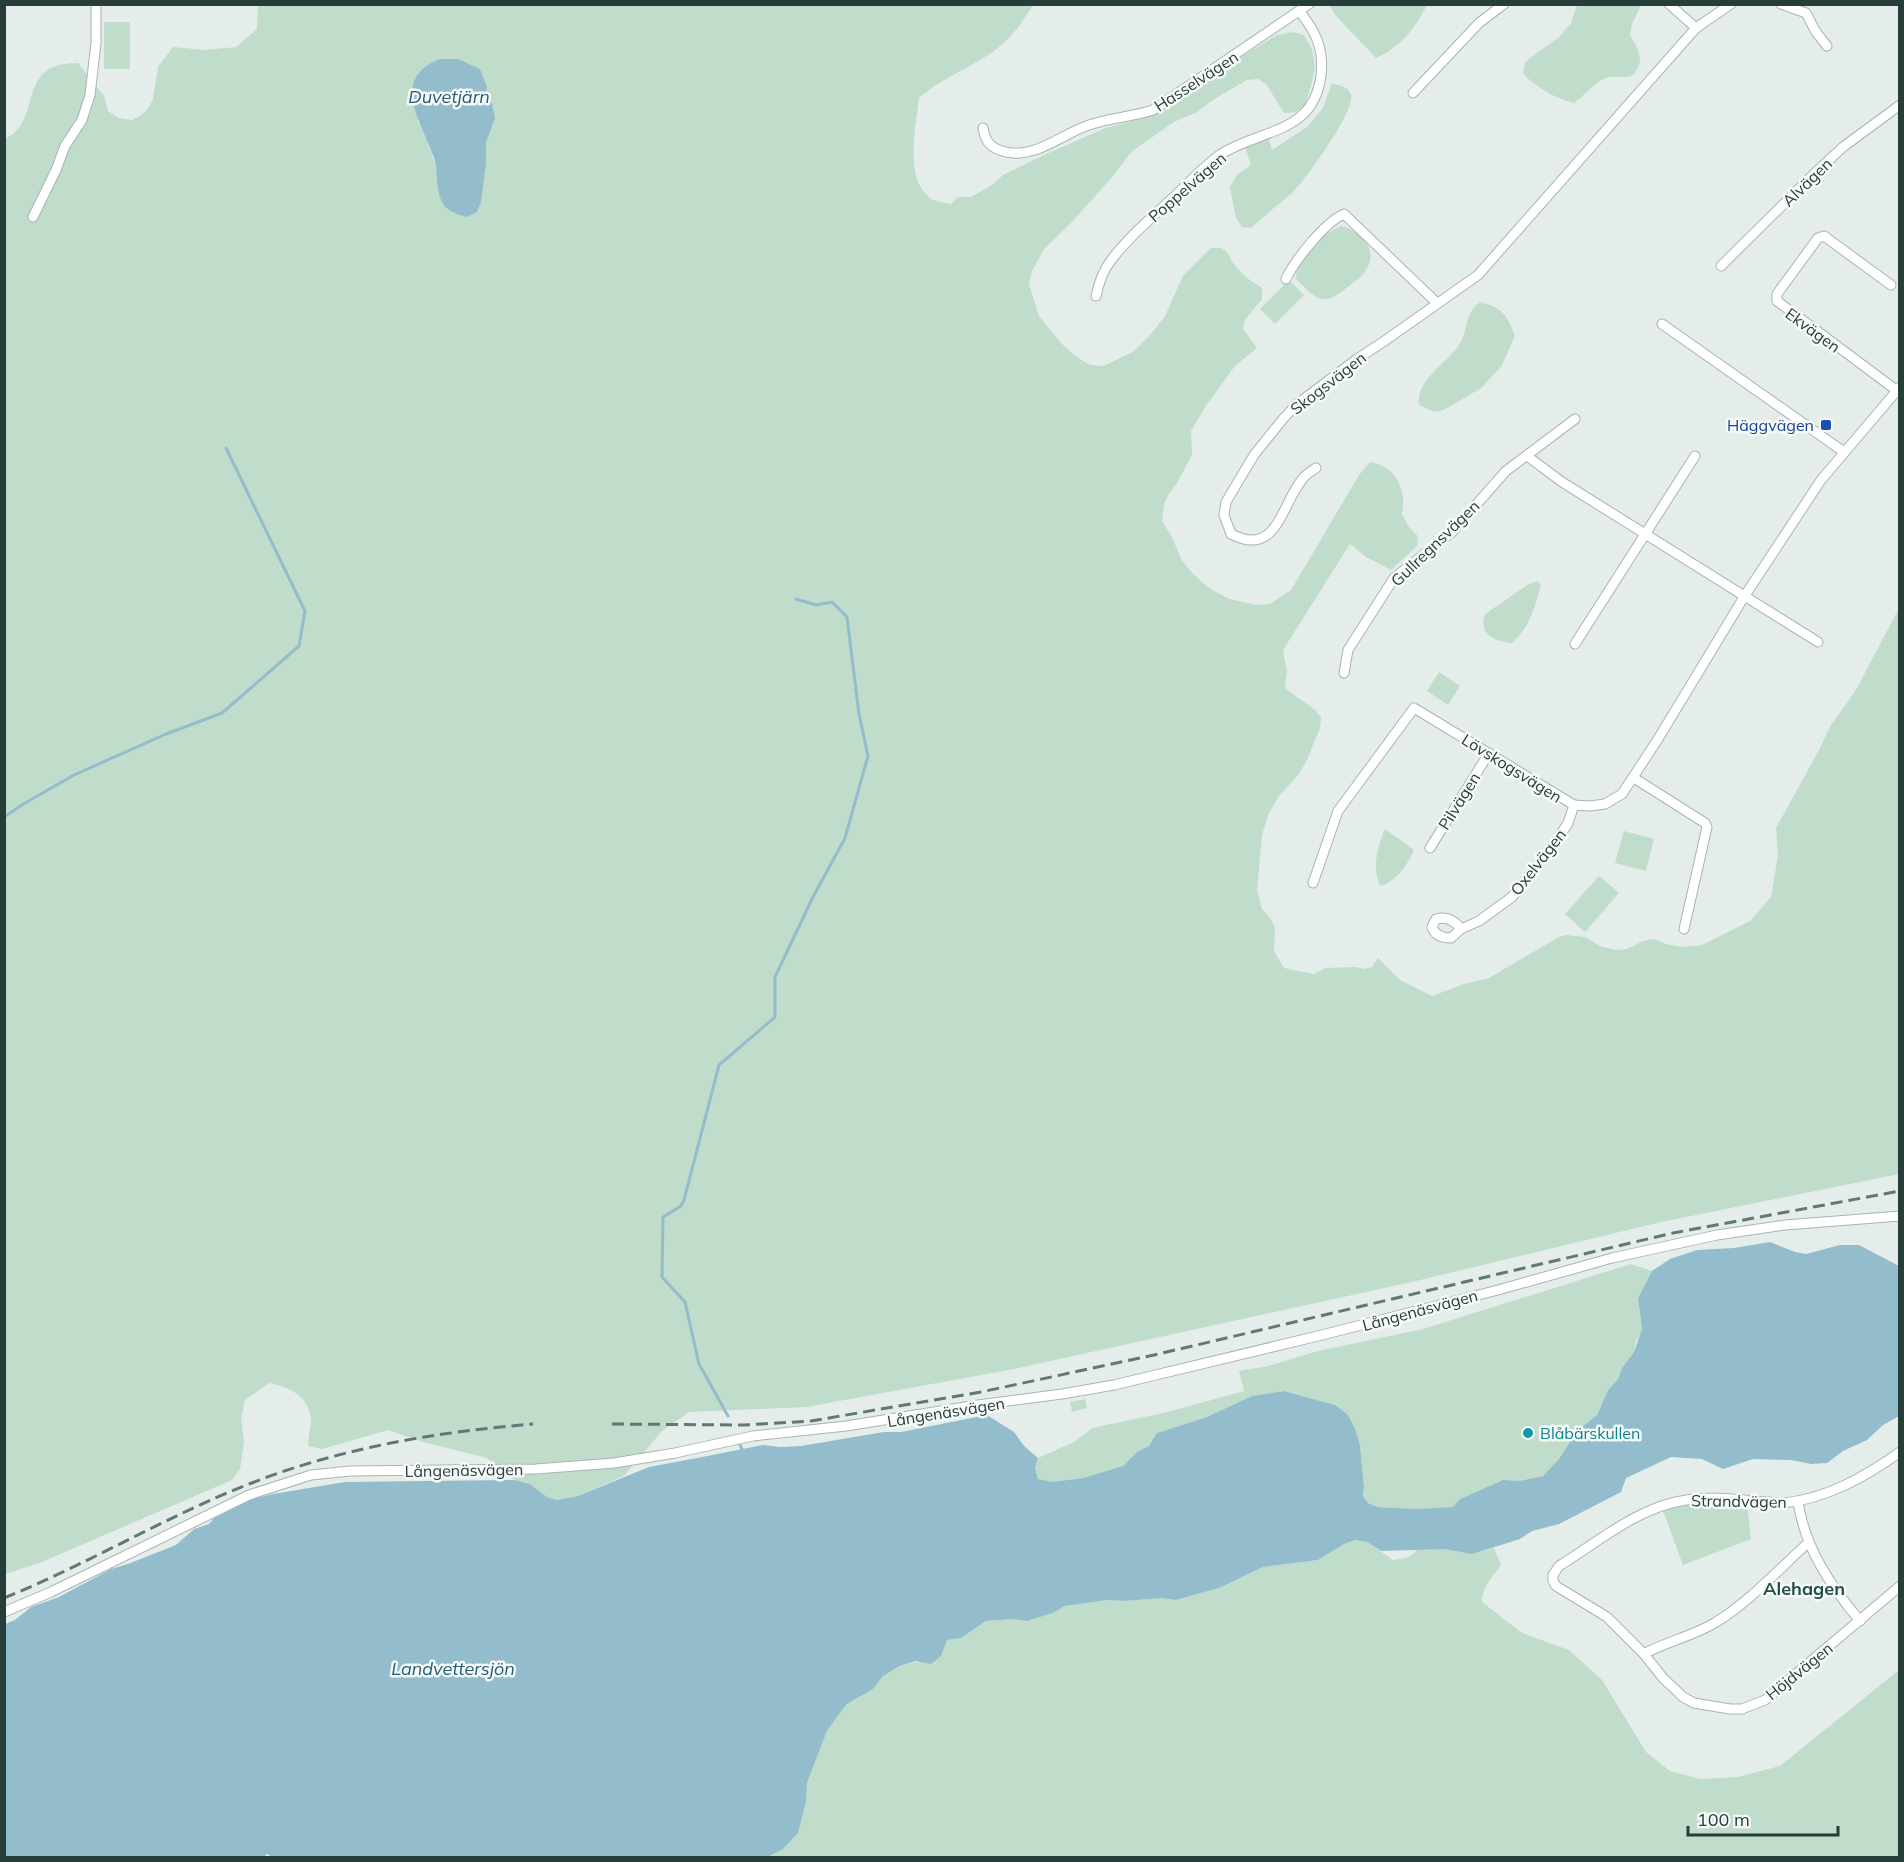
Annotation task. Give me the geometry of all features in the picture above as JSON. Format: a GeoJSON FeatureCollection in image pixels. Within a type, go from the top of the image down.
{"type":"FeatureCollection","features":[{"type":"Feature","properties":{"kind":"street"},"geometry":{"type":"LineString","coordinates":[[33,217],[65,147],[82,120],[90,95],[96,43],[96,4]]}},
{"type":"Feature","properties":{"kind":"street","name":"Hasselvägen"},"geometry":{"type":"LineString","coordinates":[[983,128],[987,142],[991,146],[1013,153],[1025,152],[1042,147],[1088,125],[1131,117],[1153,110],[1309,4]]}},
{"type":"Feature","properties":{"kind":"street"},"geometry":{"type":"LineString","coordinates":[[1413,93],[1479,23],[1504,4]]}},
{"type":"Feature","properties":{"kind":"street"},"geometry":{"type":"LineString","coordinates":[[1669,4],[1696,28]]}},
{"type":"Feature","properties":{"kind":"street","name":"Skogsvägen"},"geometry":{"type":"LineString","coordinates":[[1316,468],[1304,477],[1270,533],[1255,541],[1240,539],[1231,534],[1224,515],[1226,502],[1254,455],[1296,405],[1357,358],[1478,275],[1696,28],[1731,4]]}},
{"type":"Feature","properties":{"kind":"street"},"geometry":{"type":"LineString","coordinates":[[1781,4],[1806,13],[1827,46]]}},
{"type":"Feature","properties":{"kind":"street","name":"Poppelvägen"},"geometry":{"type":"LineString","coordinates":[[1096,296],[1098,283],[1112,259],[1134,235],[1219,156],[1243,142],[1291,124],[1311,108],[1320,81],[1322,51],[1310,24],[1300,12]]}},
{"type":"Feature","properties":{"kind":"street","name":"Alvägen"},"geometry":{"type":"LineString","coordinates":[[1721,266],[1816,172],[1844,147],[1899,105]]}},
{"type":"Feature","properties":{"kind":"street"},"geometry":{"type":"LineString","coordinates":[[1286,279],[1298,258],[1331,223],[1344,214],[1437,303]]}},
{"type":"Feature","properties":{"kind":"street","name":"Ekvägen"},"geometry":{"type":"LineString","coordinates":[[1891,285],[1824,236],[1818,238],[1777,294],[1777,301],[1898,391]]}},
{"type":"Feature","properties":{"kind":"street"},"geometry":{"type":"LineString","coordinates":[[1662,324],[1844,452]]}},
{"type":"Feature","properties":{"kind":"street","name":"Lövskogsvägen"},"geometry":{"type":"LineString","coordinates":[[1313,883],[1338,811],[1414,708],[1574,805],[1590,806],[1612,801],[1622,794],[1744,597],[1821,480],[1898,391]]}},
{"type":"Feature","properties":{"kind":"street","name":"Gullregnsvägen"},"geometry":{"type":"LineString","coordinates":[[1344,673],[1348,651],[1394,578],[1452,532],[1506,471],[1575,419]]}},
{"type":"Feature","properties":{"kind":"street"},"geometry":{"type":"LineString","coordinates":[[1527,456],[1562,482],[1818,642]]}},
{"type":"Feature","properties":{"kind":"street"},"geometry":{"type":"LineString","coordinates":[[1575,644],[1644,532],[1695,456]]}},
{"type":"Feature","properties":{"kind":"street","name":"Pilvägen"},"geometry":{"type":"LineString","coordinates":[[1430,848],[1489,753]]}},
{"type":"Feature","properties":{"kind":"street"},"geometry":{"type":"LineString","coordinates":[[1634,778],[1705,823],[1707,827],[1684,928]]}},
{"type":"Feature","properties":{"kind":"street","name":"Oxelvägen"},"geometry":{"type":"LineString","coordinates":[[1461,929],[1479,921],[1512,897],[1557,840],[1568,823],[1574,805]]}},
{"type":"Feature","properties":{"kind":"street","name":"Långenäsvägen"},"geometry":{"type":"LineString","coordinates":[[4,1612],[51,1593],[249,1495],[311,1475],[350,1471],[536,1469],[614,1463],[675,1453],[753,1436],[856,1425],[1062,1394],[1114,1385],[1281,1345],[1438,1306],[1612,1258],[1717,1235],[1785,1225],[1899,1216]]}},
{"type":"Feature","properties":{"kind":"street","name":"Strandvägen"},"geometry":{"type":"LineString","coordinates":[[1553,1575],[1559,1566],[1636,1517],[1673,1502],[1708,1498],[1798,1502],[1834,1491],[1858,1479],[1899,1452]]}},
{"type":"Feature","properties":{"kind":"street"},"geometry":{"type":"LineString","coordinates":[[1798,1502],[1801,1522],[1808,1543],[1842,1600],[1860,1621]]}},
{"type":"Feature","properties":{"kind":"street"},"geometry":{"type":"LineString","coordinates":[[1644,1654],[1662,1644],[1716,1623],[1808,1543]]}},
{"type":"Feature","properties":{"kind":"street","name":"Höjdvägen"},"geometry":{"type":"LineString","coordinates":[[1553,1575],[1556,1586],[1607,1617],[1644,1654],[1675,1690],[1694,1703],[1719,1709],[1742,1709],[1765,1700],[1899,1586]]}},
{"type":"Feature","properties":{"kind":"green space"},"geometry":{"type":"Polygon","coordinates":[[[258,5],[1033,5],[1015,31],[998,48],[919,98],[913,150],[916,177],[921,188],[931,199],[951,204],[958,197],[971,197],[992,185],[1003,175],[1044,155],[1106,128],[1140,119],[1277,35],[1293,32],[1304,35],[1312,49],[1315,68],[1305,104],[1296,112],[1284,113],[1266,84],[1258,79],[1247,80],[1197,112],[1174,122],[1131,152],[1114,175],[1044,249],[1032,271],[1029,284],[1039,316],[1061,343],[1075,356],[1090,365],[1103,366],[1133,352],[1151,334],[1165,316],[1183,276],[1211,248],[1221,248],[1227,252],[1235,266],[1262,288],[1262,299],[1245,320],[1243,329],[1257,348],[1235,366],[1205,407],[1191,431],[1192,455],[1168,495],[1164,504],[1162,521],[1181,559],[1193,574],[1209,588],[1229,599],[1256,605],[1270,604],[1291,590],[1359,475],[1370,462],[1387,468],[1398,480],[1401,488],[1402,514],[1409,527],[1417,535],[1418,545],[1391,570],[1366,557],[1350,544],[1283,650],[1287,671],[1285,688],[1315,710],[1321,718],[1320,728],[1307,760],[1298,775],[1278,797],[1268,815],[1262,835],[1257,890],[1262,909],[1275,928],[1274,951],[1284,968],[1314,974],[1325,968],[1364,969],[1372,967],[1378,958],[1400,980],[1432,996],[1464,984],[1489,978],[1566,935],[1585,937],[1600,946],[1616,950],[1627,949],[1643,941],[1654,939],[1683,947],[1702,945],[1750,921],[1771,897],[1778,856],[1776,828],[1831,725],[1856,690],[1899,608],[1899,1174],[1657,1223],[1412,1282],[1014,1369],[806,1407],[689,1412],[662,1431],[624,1476],[578,1496],[557,1500],[547,1497],[530,1484],[515,1480],[487,1458],[423,1442],[388,1430],[322,1449],[308,1446],[311,1419],[306,1403],[296,1393],[269,1383],[245,1400],[241,1418],[244,1442],[240,1469],[232,1480],[42,1562],[5,1574],[4,139],[16,131],[24,120],[37,82],[45,72],[58,65],[78,63],[104,96],[108,111],[118,118],[132,120],[143,114],[149,107],[153,99],[158,67],[173,47],[205,50],[236,47],[257,29],[258,5]],[[468,65],[417,120],[433,159],[441,200],[483,177],[486,143],[494,115],[486,97],[487,87],[480,69],[468,65]]]}},
{"type":"Feature","properties":{"kind":"green space"},"geometry":{"type":"Polygon","coordinates":[[[1329,5],[1427,5],[1406,36],[1385,54],[1376,58],[1336,16],[1329,5]]]}},
{"type":"Feature","properties":{"kind":"green space"},"geometry":{"type":"Polygon","coordinates":[[[1577,5],[1641,5],[1632,24],[1630,35],[1640,61],[1632,76],[1607,78],[1597,83],[1574,103],[1547,92],[1523,73],[1525,62],[1559,37],[1571,23],[1577,5]]]}},
{"type":"Feature","properties":{"kind":"green space"},"geometry":{"type":"Polygon","coordinates":[[[104,22],[130,22],[130,69],[104,69],[104,22]]]}},
{"type":"Feature","properties":{"kind":"green space"},"geometry":{"type":"Polygon","coordinates":[[[1332,83],[1346,88],[1351,95],[1346,115],[1328,145],[1293,192],[1251,228],[1242,227],[1236,218],[1230,187],[1237,175],[1251,165],[1245,147],[1268,137],[1272,150],[1307,127],[1323,108],[1332,83]]]}},
{"type":"Feature","properties":{"kind":"green space"},"geometry":{"type":"Polygon","coordinates":[[[1341,226],[1355,232],[1366,242],[1371,255],[1370,262],[1362,276],[1338,294],[1328,299],[1321,298],[1312,294],[1295,278],[1306,254],[1318,240],[1341,226]]]}},
{"type":"Feature","properties":{"kind":"green space"},"geometry":{"type":"Polygon","coordinates":[[[1289,280],[1304,295],[1275,324],[1260,309],[1289,280]]]}},
{"type":"Feature","properties":{"kind":"green space"},"geometry":{"type":"Polygon","coordinates":[[[1480,302],[1503,313],[1515,336],[1501,367],[1481,388],[1444,410],[1434,412],[1419,405],[1419,396],[1426,381],[1457,348],[1464,336],[1468,318],[1480,302]]]}},
{"type":"Feature","properties":{"kind":"green space"},"geometry":{"type":"Polygon","coordinates":[[[1538,581],[1541,585],[1534,609],[1528,623],[1512,643],[1499,641],[1489,635],[1483,621],[1485,614],[1529,584],[1538,581]]]}},
{"type":"Feature","properties":{"kind":"green space"},"geometry":{"type":"Polygon","coordinates":[[[1439,672],[1460,686],[1448,705],[1427,691],[1439,672]]]}},
{"type":"Feature","properties":{"kind":"green space"},"geometry":{"type":"Polygon","coordinates":[[[1385,829],[1414,850],[1401,872],[1391,881],[1380,886],[1376,872],[1376,858],[1385,829]]]}},
{"type":"Feature","properties":{"kind":"green space"},"geometry":{"type":"Polygon","coordinates":[[[1624,831],[1654,839],[1646,871],[1615,863],[1624,831]]]}},
{"type":"Feature","properties":{"kind":"green space"},"geometry":{"type":"Polygon","coordinates":[[[1599,876],[1619,893],[1585,932],[1565,914],[1599,876]]]}},
{"type":"Feature","properties":{"kind":"green space"},"geometry":{"type":"Polygon","coordinates":[[[1631,1264],[1652,1271],[1638,1298],[1642,1330],[1636,1341],[1634,1352],[1622,1368],[1618,1379],[1608,1390],[1597,1415],[1577,1431],[1559,1459],[1543,1476],[1519,1481],[1503,1480],[1460,1499],[1454,1507],[1416,1509],[1378,1507],[1368,1503],[1363,1496],[1360,1446],[1335,1405],[1284,1391],[1252,1396],[1207,1417],[1157,1433],[1149,1446],[1137,1452],[1123,1466],[1083,1478],[1052,1482],[1038,1479],[1035,1468],[1038,1458],[1074,1442],[1092,1428],[1168,1412],[1244,1391],[1239,1371],[1268,1366],[1318,1351],[1423,1329],[1631,1264]]]}},
{"type":"Feature","properties":{"kind":"green space"},"geometry":{"type":"Polygon","coordinates":[[[1085,1399],[1087,1408],[1072,1412],[1070,1402],[1085,1399]]]}},
{"type":"Feature","properties":{"kind":"green space"},"geometry":{"type":"Polygon","coordinates":[[[1694,1500],[1747,1504],[1751,1539],[1683,1565],[1662,1508],[1694,1500]]]}},
{"type":"Feature","properties":{"kind":"green space"},"geometry":{"type":"Polygon","coordinates":[[[1355,1540],[1367,1542],[1393,1560],[1406,1558],[1415,1553],[1416,1549],[1444,1549],[1472,1554],[1494,1548],[1501,1565],[1486,1586],[1482,1602],[1522,1633],[1569,1650],[1602,1680],[1646,1752],[1670,1771],[1700,1779],[1738,1777],[1780,1766],[1899,1670],[1899,1857],[768,1858],[783,1849],[798,1833],[806,1802],[807,1783],[827,1731],[847,1704],[873,1689],[882,1677],[899,1666],[941,1656],[947,1640],[961,1638],[986,1621],[1013,1619],[1027,1621],[1053,1613],[1065,1606],[1108,1600],[1162,1598],[1176,1600],[1219,1588],[1263,1567],[1318,1560],[1355,1540]]]}},
{"type":"Feature","properties":{"kind":"water","name":"Duvetjärn"},"geometry":{"type":"Polygon","coordinates":[[[440,59],[458,59],[480,69],[487,87],[486,97],[492,104],[495,118],[486,142],[486,164],[481,202],[477,212],[467,217],[448,209],[441,200],[434,158],[413,103],[412,90],[416,78],[424,68],[440,59]]]}},
{"type":"Feature","properties":{"kind":"water","name":"Landvettersjön"},"geometry":{"type":"Polygon","coordinates":[[[1770,1242],[1806,1254],[1840,1245],[1859,1245],[1899,1266],[1899,1416],[1883,1425],[1867,1440],[1843,1451],[1827,1463],[1811,1464],[1791,1460],[1753,1459],[1723,1469],[1702,1459],[1671,1457],[1626,1478],[1621,1492],[1559,1524],[1532,1531],[1520,1539],[1472,1554],[1444,1549],[1381,1551],[1367,1542],[1355,1540],[1318,1560],[1263,1567],[1219,1588],[1176,1600],[1162,1598],[1108,1600],[1065,1606],[1053,1613],[1027,1621],[1013,1619],[986,1621],[961,1638],[947,1640],[941,1656],[931,1664],[916,1661],[899,1666],[882,1677],[873,1689],[847,1704],[827,1731],[807,1783],[806,1802],[798,1833],[783,1849],[768,1857],[274,1858],[267,1854],[263,1858],[5,1857],[5,1624],[15,1620],[31,1607],[59,1597],[111,1569],[176,1545],[194,1529],[209,1524],[214,1518],[253,1499],[345,1482],[515,1480],[530,1484],[547,1497],[557,1500],[578,1496],[649,1467],[763,1445],[801,1446],[884,1432],[901,1432],[987,1415],[1014,1432],[1024,1446],[1038,1458],[1035,1468],[1038,1479],[1052,1482],[1083,1478],[1123,1466],[1137,1452],[1149,1446],[1157,1433],[1207,1417],[1252,1396],[1284,1391],[1335,1405],[1348,1415],[1360,1446],[1363,1496],[1368,1503],[1378,1507],[1416,1509],[1453,1507],[1460,1499],[1503,1480],[1519,1481],[1543,1476],[1559,1459],[1577,1431],[1597,1415],[1608,1390],[1618,1379],[1622,1368],[1634,1352],[1642,1329],[1638,1298],[1652,1271],[1670,1259],[1697,1250],[1734,1248],[1770,1242]]]}},
{"type":"Feature","properties":{"kind":"waterway"},"geometry":{"type":"LineString","coordinates":[[4,817],[74,775],[166,734],[222,713],[299,646],[305,611],[226,448]]}},
{"type":"Feature","properties":{"kind":"waterway"},"geometry":{"type":"LineString","coordinates":[[728,1416],[699,1364],[685,1302],[662,1277],[663,1217],[681,1206],[684,1200],[719,1065],[775,1017],[775,977],[812,899],[845,838],[868,756],[859,714],[847,617],[832,602],[816,605],[796,599]]}},
{"type":"Feature","properties":{"kind":"waterway"},"geometry":{"type":"LineString","coordinates":[[740,1445],[742,1449]]}},
{"type":"Feature","properties":{"kind":"railway"},"geometry":{"type":"LineString","coordinates":[[612,1424],[744,1425],[811,1421],[981,1392],[1154,1355],[1673,1233],[1900,1191]]}},
{"type":"Feature","properties":{"kind":"railway"},"geometry":{"type":"LineString","coordinates":[[4,1598],[218,1497],[283,1471],[353,1451],[425,1437],[533,1424]]}},
{"type":"Feature","properties":{"kind":"place","name":"Häggvägen"},"geometry":{"type":"Point","coordinates":[1826,425]}},
{"type":"Feature","properties":{"kind":"place","name":"Blåbärskullen"},"geometry":{"type":"Point","coordinates":[1528,1433]}},
{"type":"Feature","properties":{"kind":"district","name":"Alehagen"},"geometry":{"type":"Point","coordinates":[1804,1589]}}]}
